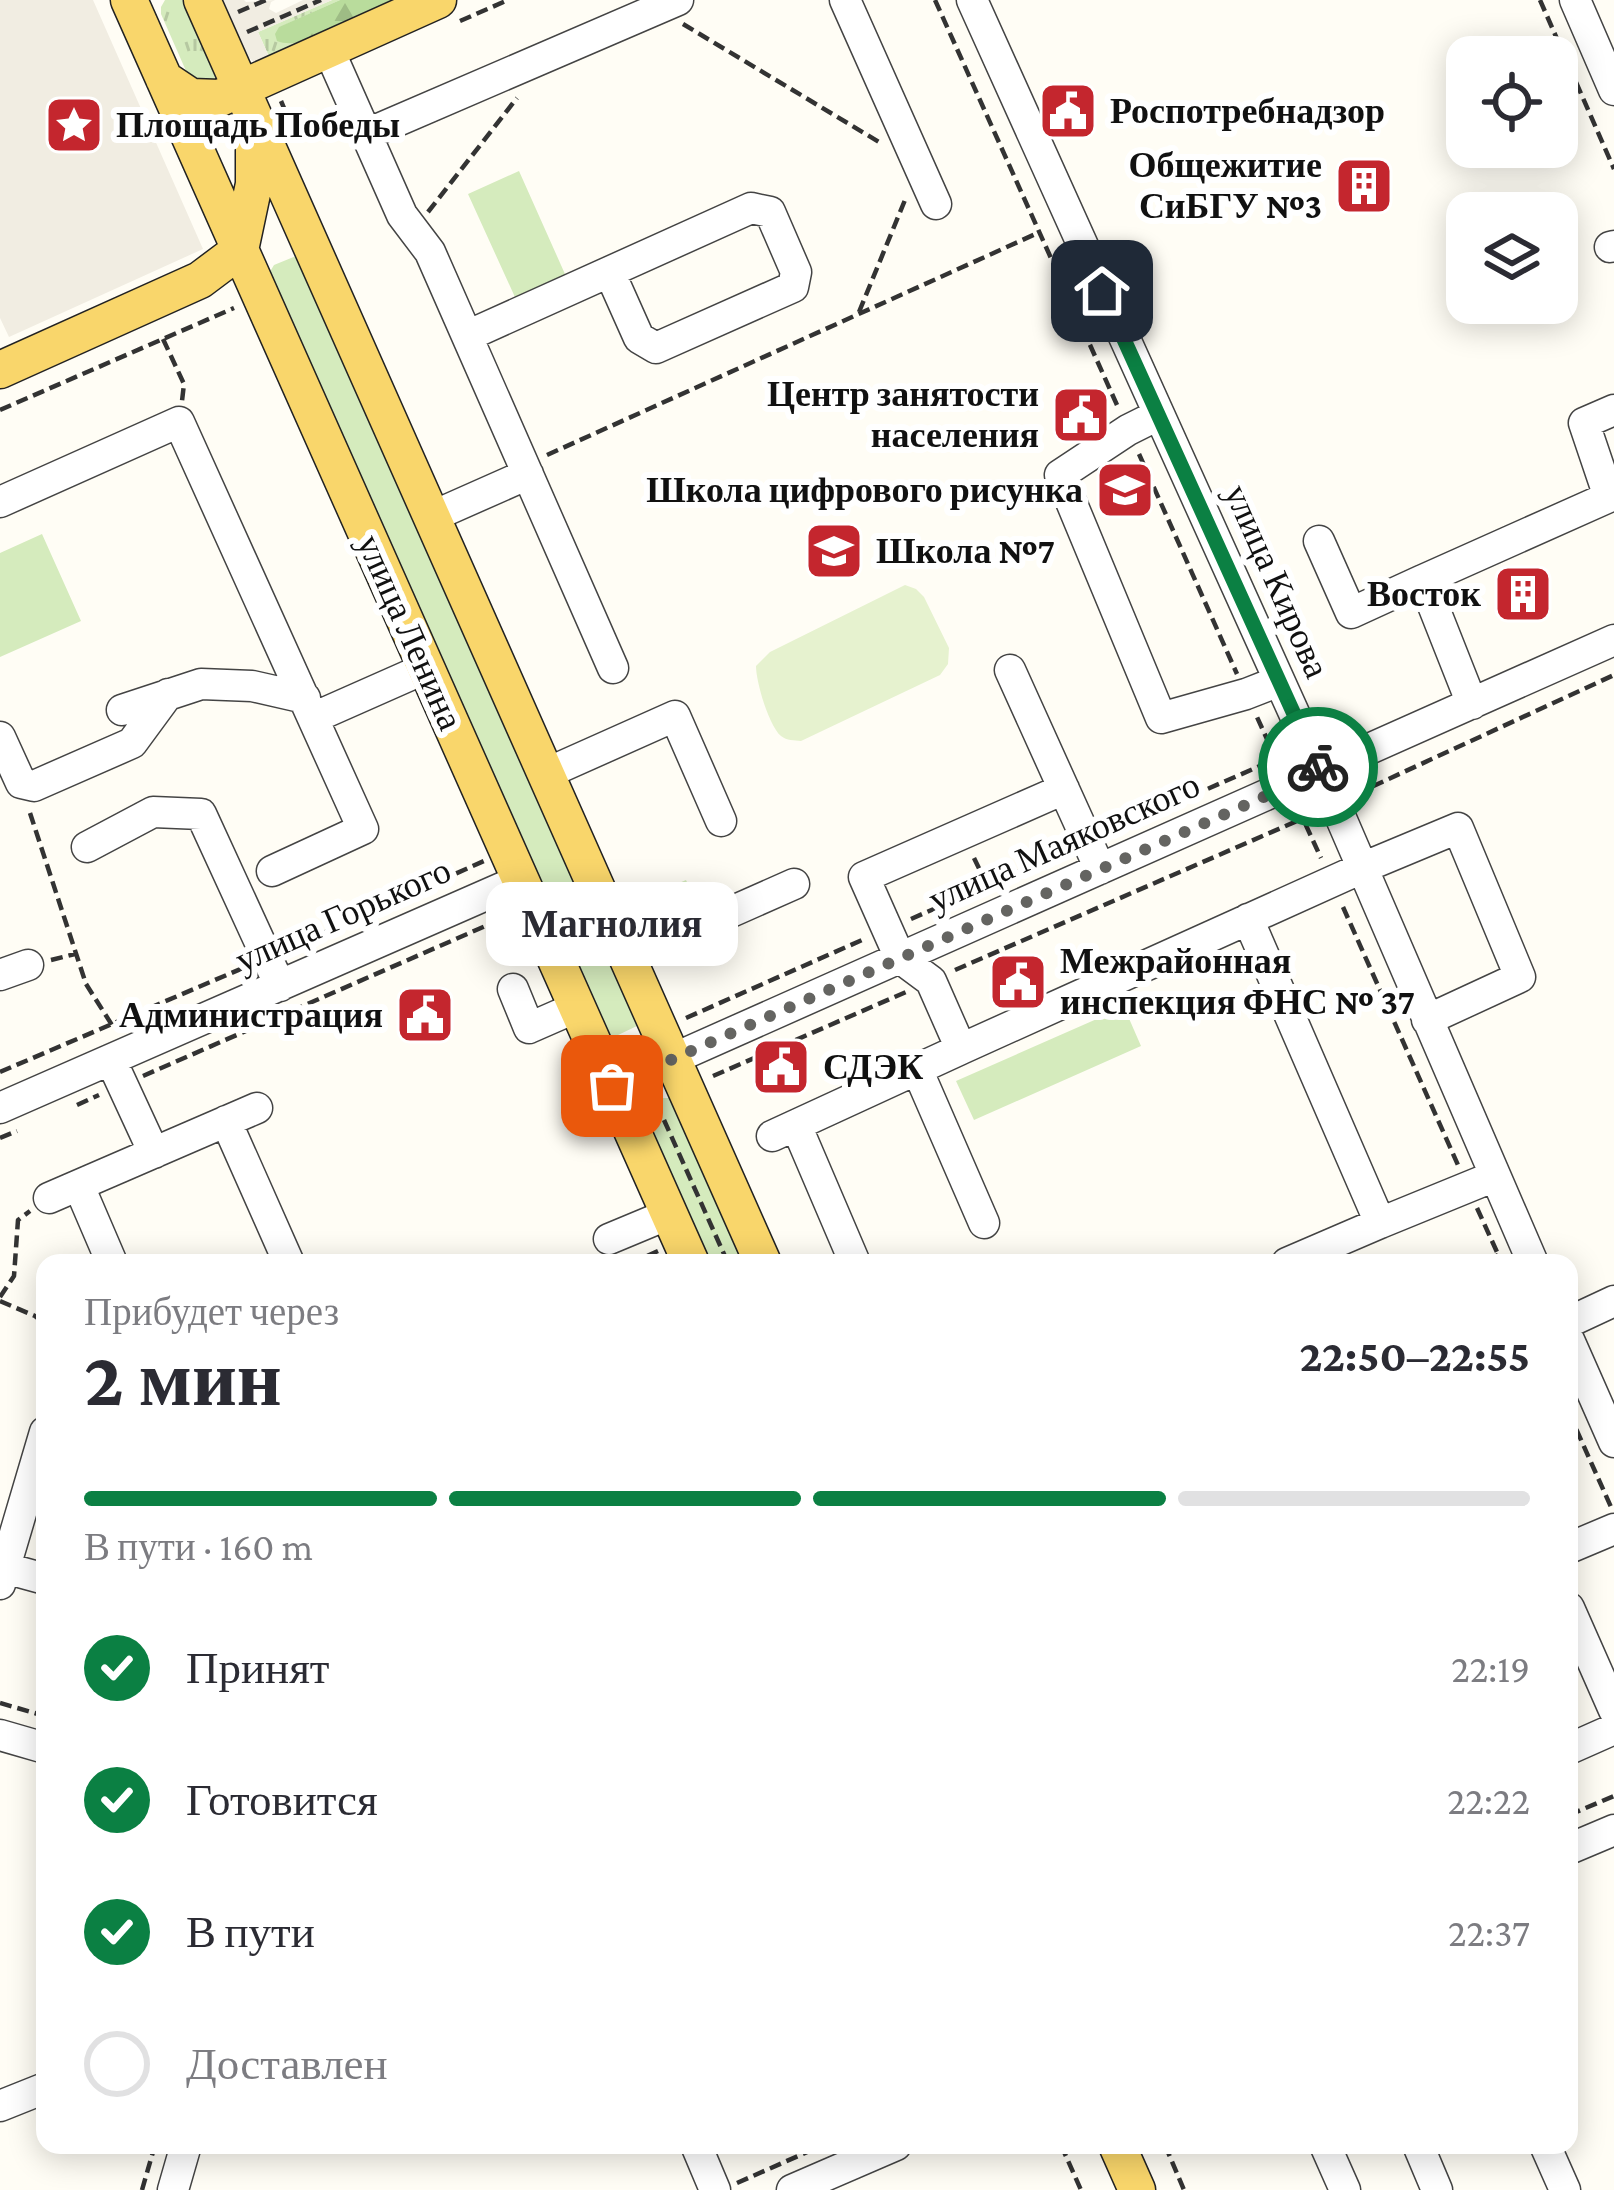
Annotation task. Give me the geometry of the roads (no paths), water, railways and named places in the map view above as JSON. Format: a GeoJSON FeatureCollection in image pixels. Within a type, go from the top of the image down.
{"type":"FeatureCollection","features":[{"type":"Feature","properties":{"kind":"main road","name":"улица Ленина"},"geometry":{"type":"LineString","coordinates":[[202,0],[672,1059],[675,1110],[669,1214],[687,1254]]}},
{"type":"Feature","properties":{"kind":"main road","name":"улица Ленина"},"geometry":{"type":"LineString","coordinates":[[141,10],[164,79],[426,668],[515,881],[612,1086],[675,1110],[758,1254]]}},
{"type":"Feature","properties":{"kind":"main road"},"geometry":{"type":"LineString","coordinates":[[164,79],[190,97],[220,98],[328,48],[441,14]]}},
{"type":"Feature","properties":{"kind":"main road"},"geometry":{"type":"LineString","coordinates":[[241,88],[255,136],[249,271]]}},
{"type":"Feature","properties":{"kind":"main road"},"geometry":{"type":"LineString","coordinates":[[249,271],[260,243],[280,235],[308,238]]}},
{"type":"Feature","properties":{"kind":"main road"},"geometry":{"type":"LineString","coordinates":[[0,370],[200,280],[249,271]]}},
{"type":"Feature","properties":{"kind":"main road"},"geometry":{"type":"LineString","coordinates":[[1121,2154],[1137,2190]]}},
{"type":"Feature","properties":{"kind":"street"},"geometry":{"type":"LineString","coordinates":[[845,0],[936,204]]}},
{"type":"Feature","properties":{"kind":"street","name":"улица Кирова"},"geometry":{"type":"LineString","coordinates":[[972,0],[1362,868],[1427,1020],[1481,1181],[1527,1254]]}},
{"type":"Feature","properties":{"kind":"street"},"geometry":{"type":"LineString","coordinates":[[1574,0],[1614,90]]}},
{"type":"Feature","properties":{"kind":"street"},"geometry":{"type":"LineString","coordinates":[[367,134],[668,4]]}},
{"type":"Feature","properties":{"kind":"street"},"geometry":{"type":"LineString","coordinates":[[328,48],[402,215],[430,252],[613,668]]}},
{"type":"Feature","properties":{"kind":"street"},"geometry":{"type":"LineString","coordinates":[[467,337],[751,208],[770,212],[796,272],[794,287],[656,348],[639,338],[610,273]]}},
{"type":"Feature","properties":{"kind":"street"},"geometry":{"type":"LineString","coordinates":[[1319,541],[1351,613],[1609,496],[1584,423],[1614,410]]}},
{"type":"Feature","properties":{"kind":"street"},"geometry":{"type":"LineString","coordinates":[[1158,415],[1060,475],[1161,718],[1279,681]]}},
{"type":"Feature","properties":{"kind":"street"},"geometry":{"type":"LineString","coordinates":[[0,502],[179,422],[363,829],[272,871]]}},
{"type":"Feature","properties":{"kind":"street"},"geometry":{"type":"LineString","coordinates":[[102,456],[159,452],[201,470]]}},
{"type":"Feature","properties":{"kind":"street"},"geometry":{"type":"LineString","coordinates":[[431,517],[526,469]]}},
{"type":"Feature","properties":{"kind":"street"},"geometry":{"type":"LineString","coordinates":[[1423,580],[1472,704]]}},
{"type":"Feature","properties":{"kind":"street","name":"улица Маяковского"},"geometry":{"type":"LineString","coordinates":[[612,1086],[894,944],[1093,855],[1320,772],[1614,640]]}},
{"type":"Feature","properties":{"kind":"street"},"geometry":{"type":"LineString","coordinates":[[122,710],[202,683],[252,686],[309,708],[426,668]]}},
{"type":"Feature","properties":{"kind":"street"},"geometry":{"type":"LineString","coordinates":[[1010,670],[1093,855]]}},
{"type":"Feature","properties":{"kind":"street"},"geometry":{"type":"LineString","coordinates":[[0,736],[21,784],[34,786],[132,743],[168,694]]}},
{"type":"Feature","properties":{"kind":"street"},"geometry":{"type":"LineString","coordinates":[[545,774],[675,716],[721,821]]}},
{"type":"Feature","properties":{"kind":"street"},"geometry":{"type":"LineString","coordinates":[[961,1049],[931,981],[894,944],[864,877],[1064,788]]}},
{"type":"Feature","properties":{"kind":"street"},"geometry":{"type":"LineString","coordinates":[[87,847],[153,812],[201,814],[274,972]]}},
{"type":"Feature","properties":{"kind":"street"},"geometry":{"type":"LineString","coordinates":[[849,1254],[784,1130],[1458,828],[1520,977],[1427,1020]]}},
{"type":"Feature","properties":{"kind":"street","name":"улица Горького"},"geometry":{"type":"LineString","coordinates":[[10,1119],[117,1072],[274,972],[515,881]]}},
{"type":"Feature","properties":{"kind":"street"},"geometry":{"type":"LineString","coordinates":[[627,958],[794,884]]}},
{"type":"Feature","properties":{"kind":"street"},"geometry":{"type":"LineString","coordinates":[[1248,920],[1380,1223]]}},
{"type":"Feature","properties":{"kind":"street"},"geometry":{"type":"LineString","coordinates":[[512,989],[530,1028],[577,1007]]}},
{"type":"Feature","properties":{"kind":"street"},"geometry":{"type":"LineString","coordinates":[[917,1069],[984,1223]]}},
{"type":"Feature","properties":{"kind":"street"},"geometry":{"type":"LineString","coordinates":[[117,1072],[154,1153]]}},
{"type":"Feature","properties":{"kind":"street"},"geometry":{"type":"LineString","coordinates":[[49,1198],[257,1108]]}},
{"type":"Feature","properties":{"kind":"street"},"geometry":{"type":"LineString","coordinates":[[226,1121],[285,1254]]}},
{"type":"Feature","properties":{"kind":"street"},"geometry":{"type":"LineString","coordinates":[[1308,1254],[1481,1181]]}},
{"type":"Feature","properties":{"kind":"street"},"geometry":{"type":"LineString","coordinates":[[79,1186],[108,1254]]}},
{"type":"Feature","properties":{"kind":"street"},"geometry":{"type":"LineString","coordinates":[[609,1239],[669,1214]]}},
{"type":"Feature","properties":{"kind":"street"},"geometry":{"type":"LineString","coordinates":[[1578,1318],[1614,1301]]}},
{"type":"Feature","properties":{"kind":"street"},"geometry":{"type":"LineString","coordinates":[[1578,1360],[1614,1442]]}},
{"type":"Feature","properties":{"kind":"street"},"geometry":{"type":"LineString","coordinates":[[36,1462],[2,1576],[36,1578]]}},
{"type":"Feature","properties":{"kind":"street"},"geometry":{"type":"LineString","coordinates":[[1578,1545],[1614,1529]]}},
{"type":"Feature","properties":{"kind":"street"},"geometry":{"type":"LineString","coordinates":[[1578,1628],[1614,1710]]}},
{"type":"Feature","properties":{"kind":"street"},"geometry":{"type":"LineString","coordinates":[[1578,1745],[1614,1729]]}},
{"type":"Feature","properties":{"kind":"street"},"geometry":{"type":"LineString","coordinates":[[0,1735],[36,1745]]}},
{"type":"Feature","properties":{"kind":"street"},"geometry":{"type":"LineString","coordinates":[[1578,1845],[1614,1830]]}},
{"type":"Feature","properties":{"kind":"street"},"geometry":{"type":"LineString","coordinates":[[0,2106],[36,2092]]}},
{"type":"Feature","properties":{"kind":"street"},"geometry":{"type":"LineString","coordinates":[[172,2190],[183,2154]]}},
{"type":"Feature","properties":{"kind":"street"},"geometry":{"type":"LineString","coordinates":[[700,2154],[718,2190]]}},
{"type":"Feature","properties":{"kind":"street"},"geometry":{"type":"LineString","coordinates":[[792,2190],[874,2154]]}},
{"type":"Feature","properties":{"kind":"street"},"geometry":{"type":"LineString","coordinates":[[1329,2154],[1346,2190]]}},
{"type":"Feature","properties":{"kind":"street"},"geometry":{"type":"LineString","coordinates":[[1422,2154],[1437,2190]]}},
{"type":"Feature","properties":{"kind":"street"},"geometry":{"type":"LineString","coordinates":[[1549,2154],[1565,2190]]}},
{"type":"Feature","properties":{"kind":"place","name":"Роспотребнадзор"},"geometry":{"type":"Point","coordinates":[1068,111]}},
{"type":"Feature","properties":{"kind":"place","name":"Площадь Победы"},"geometry":{"type":"Point","coordinates":[74,125]}},
{"type":"Feature","properties":{"kind":"place","name":"Общежитие СиБГУ №3"},"geometry":{"type":"Point","coordinates":[1364,186]}},
{"type":"Feature","properties":{"kind":"place","name":"Центр занятости населения"},"geometry":{"type":"Point","coordinates":[1081,415]}},
{"type":"Feature","properties":{"kind":"place","name":"Школа цифрового рисунка"},"geometry":{"type":"Point","coordinates":[1125,490]}},
{"type":"Feature","properties":{"kind":"place","name":"Школа №7"},"geometry":{"type":"Point","coordinates":[834,551]}},
{"type":"Feature","properties":{"kind":"place","name":"Восток"},"geometry":{"type":"Point","coordinates":[1523,594]}},
{"type":"Feature","properties":{"kind":"place","name":"Межрайонная инспекция ФНС № 37"},"geometry":{"type":"Point","coordinates":[1018,982]}},
{"type":"Feature","properties":{"kind":"place","name":"Администрация"},"geometry":{"type":"Point","coordinates":[425,1015]}},
{"type":"Feature","properties":{"kind":"place","name":"СДЭК"},"geometry":{"type":"Point","coordinates":[781,1067]}},
{"type":"Feature","properties":{"kind":"place","name":"Магнолия"},"geometry":{"type":"Point","coordinates":[612,1086]}}]}
